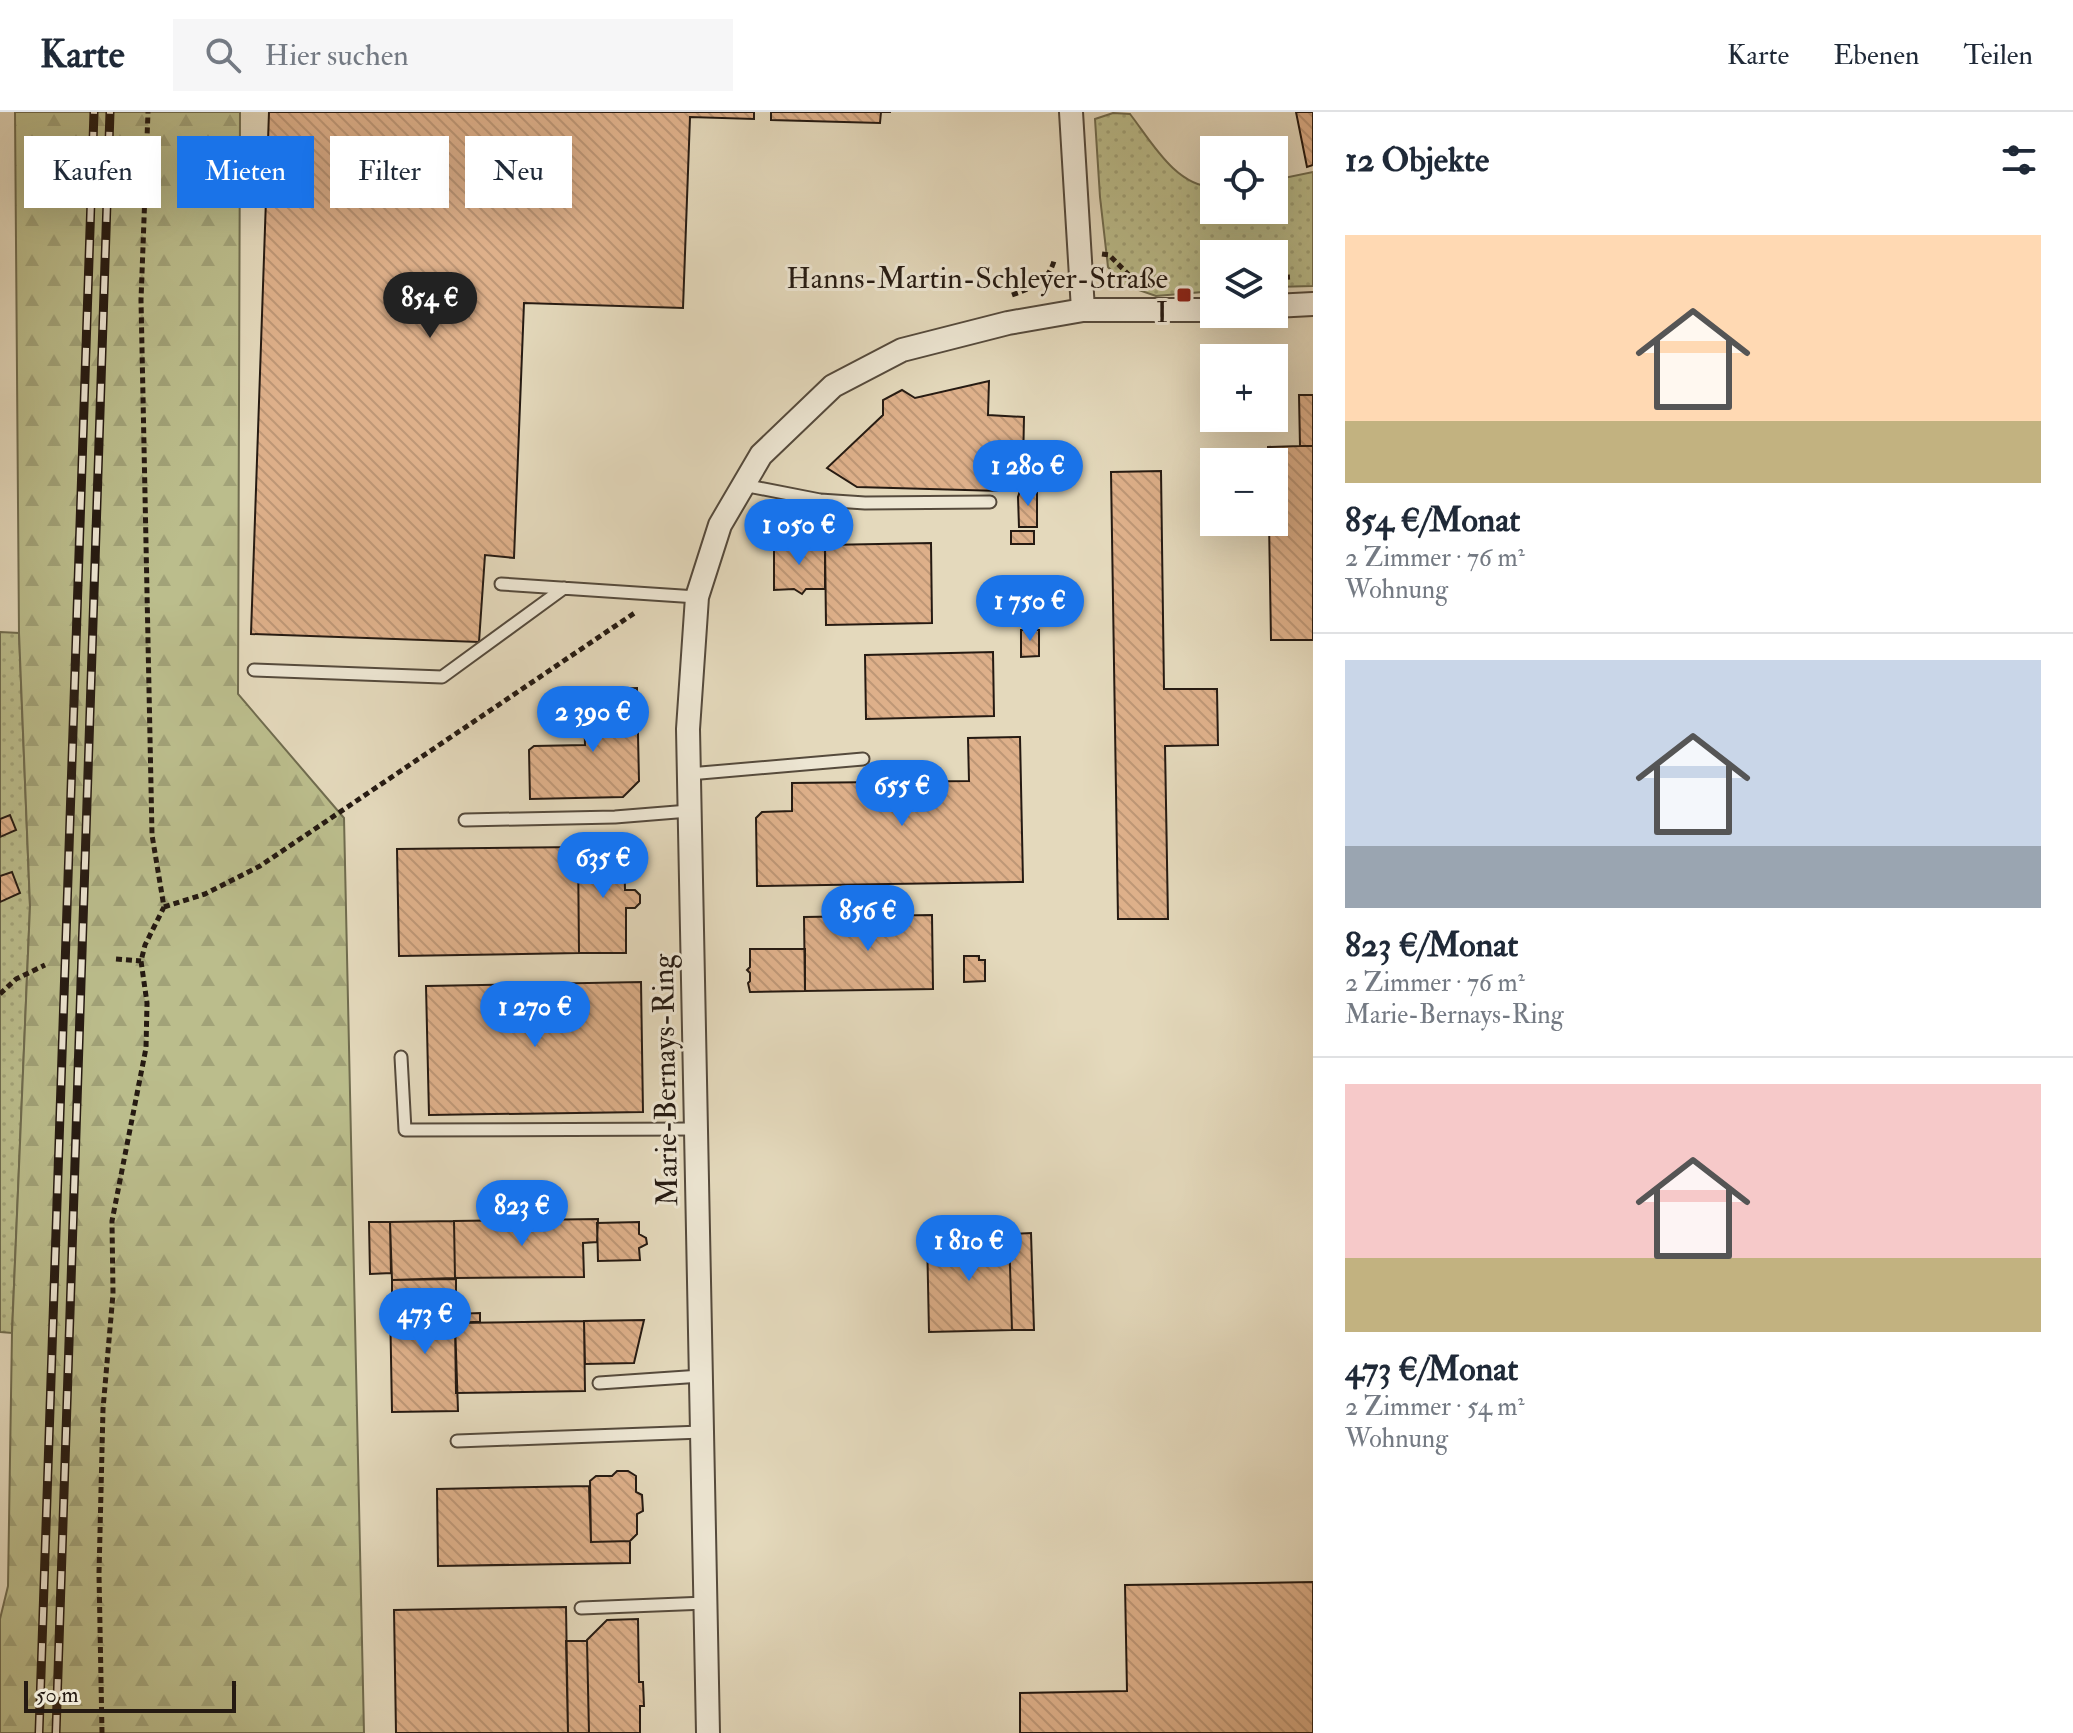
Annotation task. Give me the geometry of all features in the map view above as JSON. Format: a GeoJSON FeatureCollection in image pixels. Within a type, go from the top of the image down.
{"type":"FeatureCollection","features":[{"type":"Feature","properties":{"kind":"street"},"geometry":{"type":"LineString","coordinates":[[1071,112],[1083,310]]}},
{"type":"Feature","properties":{"kind":"street"},"geometry":{"type":"LineString","coordinates":[[1288,305],[1313,304]]}},
{"type":"Feature","properties":{"kind":"street","name":"Marie-Bernays-Ring"},"geometry":{"type":"LineString","coordinates":[[708,1733],[688,729],[697,597],[720,525],[761,455],[833,386],[902,350],[1008,323],[1083,310],[1200,310]]}},
{"type":"Feature","properties":{"kind":"lane"},"geometry":{"type":"LineString","coordinates":[[743,485],[820,500],[865,503],[990,502]]}},
{"type":"Feature","properties":{"kind":"lane"},"geometry":{"type":"LineString","coordinates":[[501,584],[697,597]]}},
{"type":"Feature","properties":{"kind":"lane"},"geometry":{"type":"LineString","coordinates":[[254,670],[442,677],[564,588]]}},
{"type":"Feature","properties":{"kind":"lane"},"geometry":{"type":"LineString","coordinates":[[689,774],[863,759]]}},
{"type":"Feature","properties":{"kind":"lane"},"geometry":{"type":"LineString","coordinates":[[465,820],[615,817],[689,811]]}},
{"type":"Feature","properties":{"kind":"lane"},"geometry":{"type":"LineString","coordinates":[[401,1057],[405,1130],[696,1129]]}},
{"type":"Feature","properties":{"kind":"lane"},"geometry":{"type":"LineString","coordinates":[[599,1383],[701,1376]]}},
{"type":"Feature","properties":{"kind":"lane"},"geometry":{"type":"LineString","coordinates":[[457,1441],[702,1432]]}},
{"type":"Feature","properties":{"kind":"lane"},"geometry":{"type":"LineString","coordinates":[[581,1608],[706,1603]]}},
{"type":"Feature","properties":{"kind":"path"},"geometry":{"type":"LineString","coordinates":[[102,1733],[99,1574],[103,1409],[113,1294],[112,1221],[146,1048],[147,1003],[141,961],[145,945],[164,907],[152,835],[141,330],[148,112]]}},
{"type":"Feature","properties":{"kind":"path"},"geometry":{"type":"LineString","coordinates":[[1010,296],[1040,284],[1049,274],[1055,256],[1109,255],[1130,276],[1153,284]]}},
{"type":"Feature","properties":{"kind":"path"},"geometry":{"type":"LineString","coordinates":[[164,907],[205,894],[260,866],[659,596]]}},
{"type":"Feature","properties":{"kind":"path"},"geometry":{"type":"LineString","coordinates":[[116,959],[141,961]]}},
{"type":"Feature","properties":{"kind":"path"},"geometry":{"type":"LineString","coordinates":[[0,994],[16,979],[45,965]]}},
{"type":"Feature","properties":{"kind":"green space"},"geometry":{"type":"Polygon","coordinates":[[[15,112],[240,112],[240,136],[177,136],[177,208],[240,208],[238,694],[344,818],[364,1733],[0,1733],[0,1619],[8,1586],[12,1333],[30,906],[19,633],[15,112]]]}},
{"type":"Feature","properties":{"kind":"green space"},"geometry":{"type":"Polygon","coordinates":[[[1113,113],[1130,114],[1166,161],[1176,171],[1200,185],[1200,224],[1288,224],[1288,177],[1313,172],[1313,286],[1288,287],[1288,240],[1200,240],[1200,292],[1156,296],[1124,285],[1108,267],[1095,119],[1113,113]]]}},
{"type":"Feature","properties":{"kind":"green space"},"geometry":{"type":"Polygon","coordinates":[[[0,632],[19,633],[30,906],[12,1333],[0,1332],[0,632]]]}},
{"type":"Feature","properties":{"kind":"building"},"geometry":{"type":"Polygon","coordinates":[[[269,112],[754,112],[754,119],[690,117],[683,308],[524,303],[514,558],[485,555],[479,642],[251,634],[266,208],[314,208],[314,136],[268,136],[269,112]]]}},
{"type":"Feature","properties":{"kind":"building"},"geometry":{"type":"Polygon","coordinates":[[[771,112],[881,112],[880,123],[771,120],[771,112]]]}},
{"type":"Feature","properties":{"kind":"building"},"geometry":{"type":"Polygon","coordinates":[[[1296,112],[1313,112],[1313,165],[1307,167],[1296,112]]]}},
{"type":"Feature","properties":{"kind":"building"},"geometry":{"type":"Polygon","coordinates":[[[989,381],[988,415],[1024,417],[1023,467],[1001,491],[857,487],[827,468],[883,415],[883,400],[902,390],[915,398],[989,381]]]}},
{"type":"Feature","properties":{"kind":"building"},"geometry":{"type":"Polygon","coordinates":[[[1299,395],[1313,395],[1313,446],[1300,446],[1299,395]]]}},
{"type":"Feature","properties":{"kind":"building"},"geometry":{"type":"Polygon","coordinates":[[[1313,446],[1313,640],[1271,640],[1269,536],[1288,536],[1288,448],[1268,447],[1313,446]]]}},
{"type":"Feature","properties":{"kind":"building"},"geometry":{"type":"Polygon","coordinates":[[[1161,471],[1164,689],[1217,689],[1218,745],[1165,746],[1168,919],[1118,919],[1111,472],[1161,471]]]}},
{"type":"Feature","properties":{"kind":"building"},"geometry":{"type":"Polygon","coordinates":[[[1021,488],[1037,488],[1037,527],[1019,527],[1018,497],[1021,488]]]}},
{"type":"Feature","properties":{"kind":"building"},"geometry":{"type":"Polygon","coordinates":[[[1011,531],[1034,531],[1034,544],[1011,544],[1011,531]]]}},
{"type":"Feature","properties":{"kind":"building"},"geometry":{"type":"Polygon","coordinates":[[[931,543],[932,623],[826,625],[825,545],[931,543]]]}},
{"type":"Feature","properties":{"kind":"building"},"geometry":{"type":"Polygon","coordinates":[[[774,545],[825,545],[825,589],[806,589],[802,594],[794,589],[774,590],[774,545]]]}},
{"type":"Feature","properties":{"kind":"building"},"geometry":{"type":"Polygon","coordinates":[[[1021,630],[1039,630],[1039,656],[1021,657],[1021,630]]]}},
{"type":"Feature","properties":{"kind":"building"},"geometry":{"type":"Polygon","coordinates":[[[993,652],[994,716],[866,719],[865,655],[993,652]]]}},
{"type":"Feature","properties":{"kind":"building"},"geometry":{"type":"Polygon","coordinates":[[[637,688],[639,781],[623,797],[530,799],[529,750],[534,746],[585,745],[584,707],[608,689],[637,688]]]}},
{"type":"Feature","properties":{"kind":"building"},"geometry":{"type":"Polygon","coordinates":[[[1020,737],[1023,882],[757,886],[756,818],[762,812],[792,811],[792,783],[969,781],[968,738],[1020,737]]]}},
{"type":"Feature","properties":{"kind":"building"},"geometry":{"type":"Polygon","coordinates":[[[10,815],[16,830],[0,837],[0,819],[10,815]]]}},
{"type":"Feature","properties":{"kind":"building"},"geometry":{"type":"Polygon","coordinates":[[[624,846],[625,890],[635,890],[640,895],[640,903],[635,908],[626,908],[626,953],[579,953],[578,847],[624,846]]]}},
{"type":"Feature","properties":{"kind":"building"},"geometry":{"type":"Polygon","coordinates":[[[578,847],[579,953],[399,956],[397,849],[578,847]]]}},
{"type":"Feature","properties":{"kind":"building"},"geometry":{"type":"Polygon","coordinates":[[[12,872],[20,893],[0,902],[0,876],[12,872]]]}},
{"type":"Feature","properties":{"kind":"building"},"geometry":{"type":"Polygon","coordinates":[[[932,915],[933,989],[805,991],[804,917],[932,915]]]}},
{"type":"Feature","properties":{"kind":"building"},"geometry":{"type":"Polygon","coordinates":[[[750,949],[805,949],[805,991],[750,992],[750,973],[747,970],[750,967],[750,949]]]}},
{"type":"Feature","properties":{"kind":"building"},"geometry":{"type":"Polygon","coordinates":[[[964,956],[979,956],[979,960],[985,960],[985,981],[964,982],[964,956]]]}},
{"type":"Feature","properties":{"kind":"building"},"geometry":{"type":"Polygon","coordinates":[[[641,982],[643,1112],[429,1115],[426,986],[641,982]]]}},
{"type":"Feature","properties":{"kind":"building"},"geometry":{"type":"Polygon","coordinates":[[[598,1219],[597,1242],[583,1243],[584,1277],[455,1278],[454,1221],[598,1219]]]}},
{"type":"Feature","properties":{"kind":"building"},"geometry":{"type":"Polygon","coordinates":[[[454,1221],[455,1278],[392,1280],[390,1222],[454,1221]]]}},
{"type":"Feature","properties":{"kind":"building"},"geometry":{"type":"Polygon","coordinates":[[[369,1222],[390,1222],[391,1273],[370,1274],[369,1222]]]}},
{"type":"Feature","properties":{"kind":"building"},"geometry":{"type":"Polygon","coordinates":[[[639,1222],[639,1234],[646,1238],[647,1244],[639,1248],[640,1260],[598,1261],[597,1223],[639,1222]]]}},
{"type":"Feature","properties":{"kind":"building"},"geometry":{"type":"Polygon","coordinates":[[[1031,1233],[1034,1330],[1012,1330],[1009,1234],[1031,1233]]]}},
{"type":"Feature","properties":{"kind":"building"},"geometry":{"type":"Polygon","coordinates":[[[1009,1234],[1012,1330],[929,1332],[927,1235],[1009,1234]]]}},
{"type":"Feature","properties":{"kind":"building"},"geometry":{"type":"Polygon","coordinates":[[[456,1279],[456,1300],[392,1301],[392,1280],[456,1279]]]}},
{"type":"Feature","properties":{"kind":"building"},"geometry":{"type":"Polygon","coordinates":[[[455,1301],[454,1314],[480,1313],[480,1322],[455,1323],[458,1411],[392,1412],[390,1302],[455,1301]]]}},
{"type":"Feature","properties":{"kind":"building"},"geometry":{"type":"Polygon","coordinates":[[[644,1320],[634,1363],[585,1364],[584,1321],[644,1320]]]}},
{"type":"Feature","properties":{"kind":"building"},"geometry":{"type":"Polygon","coordinates":[[[584,1321],[585,1391],[456,1393],[455,1323],[584,1321]]]}},
{"type":"Feature","properties":{"kind":"building"},"geometry":{"type":"Polygon","coordinates":[[[617,1471],[628,1471],[636,1476],[636,1492],[642,1495],[643,1511],[637,1514],[637,1534],[630,1541],[591,1542],[590,1481],[596,1476],[612,1476],[617,1471]]]}},
{"type":"Feature","properties":{"kind":"building"},"geometry":{"type":"Polygon","coordinates":[[[589,1486],[591,1542],[630,1541],[630,1563],[438,1566],[437,1489],[589,1486]]]}},
{"type":"Feature","properties":{"kind":"building"},"geometry":{"type":"Polygon","coordinates":[[[1313,1582],[1313,1733],[1020,1733],[1020,1693],[1127,1691],[1125,1585],[1313,1582]]]}},
{"type":"Feature","properties":{"kind":"building"},"geometry":{"type":"Polygon","coordinates":[[[566,1607],[568,1733],[396,1733],[394,1610],[566,1607]]]}},
{"type":"Feature","properties":{"kind":"building"},"geometry":{"type":"Polygon","coordinates":[[[638,1619],[639,1682],[643,1682],[644,1706],[640,1706],[640,1733],[589,1733],[587,1640],[607,1620],[638,1619]]]}},
{"type":"Feature","properties":{"kind":"building"},"geometry":{"type":"Polygon","coordinates":[[[566,1641],[587,1641],[589,1733],[568,1733],[566,1641]]]}},
{"type":"Feature","properties":{"kind":"railway"},"geometry":{"type":"LineString","coordinates":[[39,1733],[94,112]]}},
{"type":"Feature","properties":{"kind":"railway"},"geometry":{"type":"LineString","coordinates":[[56,1733],[110,112]]}},
{"type":"Feature","properties":{"kind":"place","name":"Hanns-Martin-Schleyer-Straße I"},"geometry":{"type":"Point","coordinates":[1184,295]}}]}
